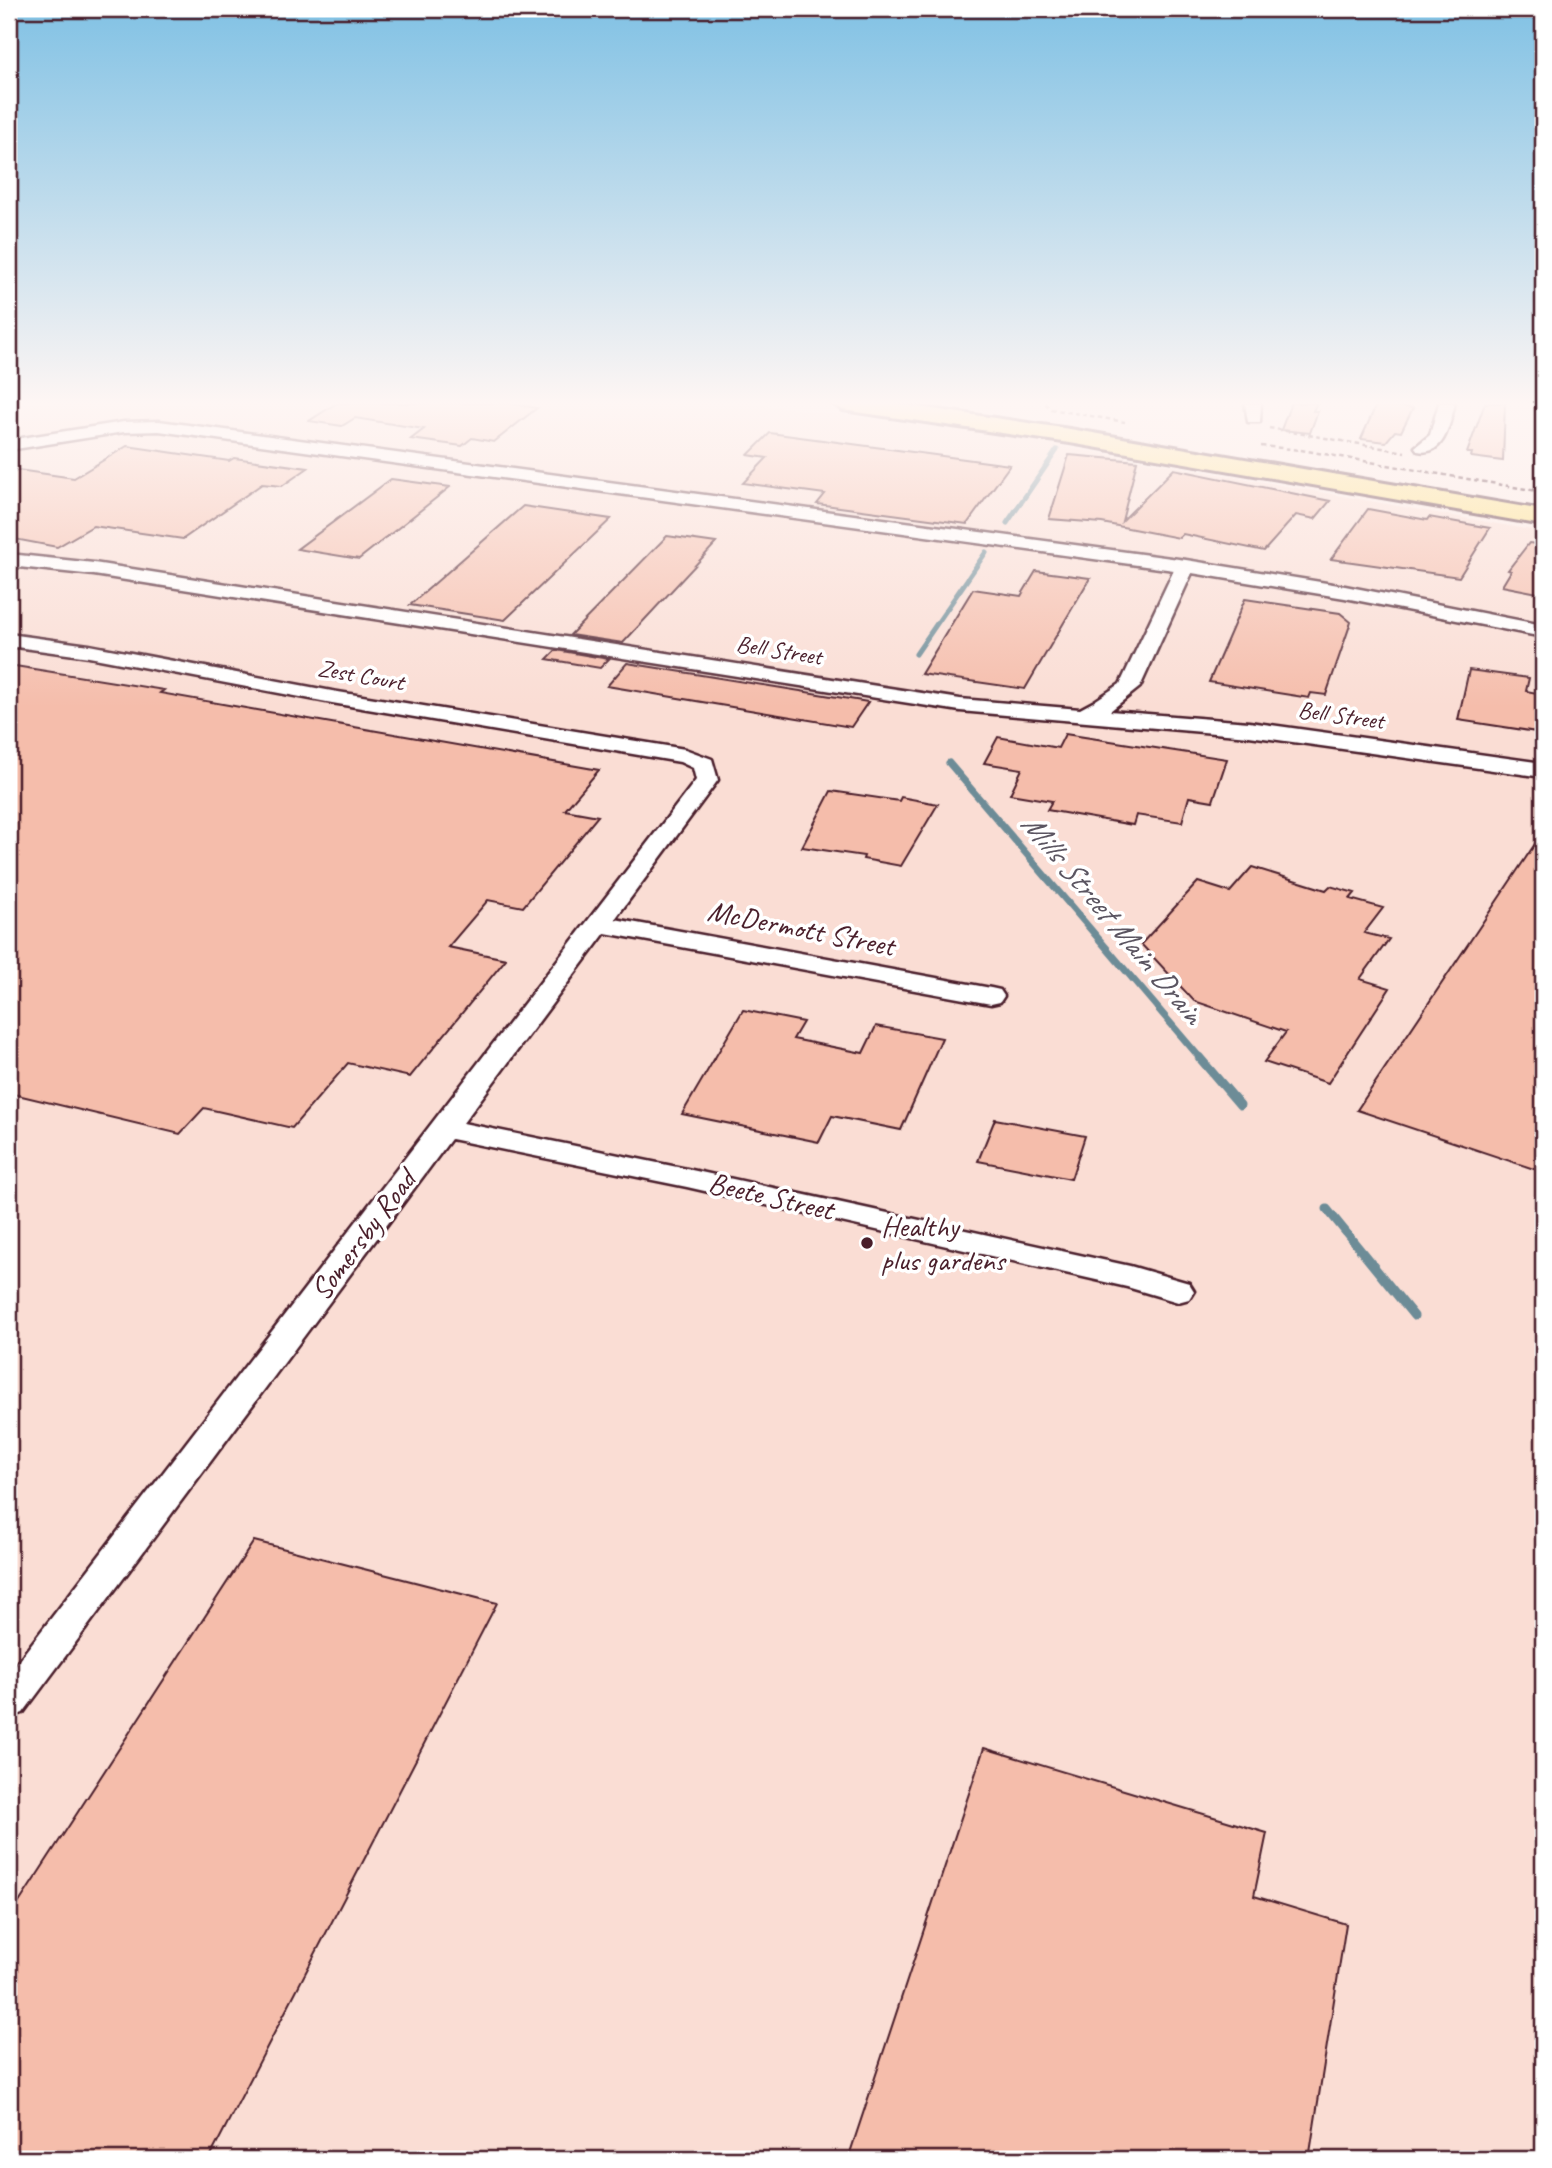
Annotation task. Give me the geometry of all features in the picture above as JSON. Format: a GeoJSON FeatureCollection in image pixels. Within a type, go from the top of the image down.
{"type":"FeatureCollection","features":[{"type":"Feature","properties":{"kind":"highway"},"geometry":{"type":"LineString","coordinates":[[1462,504],[1543,518]]}},
{"type":"Feature","properties":{"kind":"street"},"geometry":{"type":"LineString","coordinates":[[732,504],[1186,566],[1345,592],[1543,630]]}},
{"type":"Feature","properties":{"kind":"street","name":"Bell Street"},"geometry":{"type":"LineString","coordinates":[[9,560],[94,569],[960,705],[1261,730],[1543,770]]}},
{"type":"Feature","properties":{"kind":"street"},"geometry":{"type":"LineString","coordinates":[[1082,716],[1101,707],[1129,687],[1186,566]]}},
{"type":"Feature","properties":{"kind":"street","name":"Zest Court"},"geometry":{"type":"LineString","coordinates":[[9,640],[89,651],[331,697],[685,756],[704,764]]}},
{"type":"Feature","properties":{"kind":"street","name":"Somersby Road"},"geometry":{"type":"LineString","coordinates":[[9,1702],[707,780],[704,764]]}},
{"type":"Feature","properties":{"kind":"street","name":"McDermott Street"},"geometry":{"type":"LineString","coordinates":[[598,924],[991,996]]}},
{"type":"Feature","properties":{"kind":"street","name":"Beete Street"},"geometry":{"type":"LineString","coordinates":[[443,1128],[700,1181],[1130,1277],[1178,1291]]}},
{"type":"Feature","properties":{"kind":"shaded area"},"geometry":{"type":"Polygon","coordinates":[[[9,504],[1387,504],[1543,532],[1543,2159],[9,2159],[9,504]]]}},
{"type":"Feature","properties":{"kind":"building"},"geometry":{"type":"Polygon","coordinates":[[[9,504],[233,504],[183,539],[93,526],[57,547],[9,538],[9,504]]]}},
{"type":"Feature","properties":{"kind":"building"},"geometry":{"type":"Polygon","coordinates":[[[357,504],[428,504],[359,559],[297,549],[357,504]]]}},
{"type":"Feature","properties":{"kind":"building"},"geometry":{"type":"Polygon","coordinates":[[[818,504],[981,504],[967,524],[818,504]]]}},
{"type":"Feature","properties":{"kind":"building"},"geometry":{"type":"Polygon","coordinates":[[[1054,504],[1126,504],[1122,521],[1139,504],[1327,504],[1315,519],[1296,515],[1264,551],[1183,534],[1179,538],[1102,523],[1049,519],[1054,504]]]}},
{"type":"Feature","properties":{"kind":"building"},"geometry":{"type":"Polygon","coordinates":[[[523,506],[611,519],[505,620],[410,605],[523,506]]]}},
{"type":"Feature","properties":{"kind":"building"},"geometry":{"type":"Polygon","coordinates":[[[1368,509],[1490,528],[1459,577],[1331,559],[1368,509]]]}},
{"type":"Feature","properties":{"kind":"building"},"geometry":{"type":"Polygon","coordinates":[[[667,536],[716,543],[623,643],[570,635],[667,536]]]}},
{"type":"Feature","properties":{"kind":"building"},"geometry":{"type":"Polygon","coordinates":[[[1529,543],[1543,545],[1543,594],[1502,586],[1511,571],[1508,570],[1529,543]]]}},
{"type":"Feature","properties":{"kind":"building"},"geometry":{"type":"Polygon","coordinates":[[[1036,571],[1090,578],[1025,689],[921,674],[973,589],[1021,596],[1036,571]]]}},
{"type":"Feature","properties":{"kind":"building"},"geometry":{"type":"Polygon","coordinates":[[[1245,599],[1340,613],[1351,622],[1326,695],[1311,693],[1309,698],[1209,682],[1245,599]]]}},
{"type":"Feature","properties":{"kind":"building"},"geometry":{"type":"Polygon","coordinates":[[[556,650],[609,659],[600,668],[547,659],[556,650]]]}},
{"type":"Feature","properties":{"kind":"building"},"geometry":{"type":"Polygon","coordinates":[[[627,663],[868,702],[851,727],[607,686],[627,663]]]}},
{"type":"Feature","properties":{"kind":"building"},"geometry":{"type":"Polygon","coordinates":[[[9,665],[164,690],[160,693],[599,770],[565,810],[598,816],[523,907],[488,900],[448,947],[506,959],[410,1077],[348,1063],[292,1128],[204,1108],[180,1134],[9,1093],[9,665]]]}},
{"type":"Feature","properties":{"kind":"building"},"geometry":{"type":"Polygon","coordinates":[[[1469,670],[1529,678],[1526,691],[1543,694],[1543,733],[1458,720],[1469,670]]]}},
{"type":"Feature","properties":{"kind":"building"},"geometry":{"type":"Polygon","coordinates":[[[1065,734],[1227,759],[1213,801],[1189,797],[1182,822],[1136,815],[1133,825],[1047,810],[1052,801],[1010,794],[1022,769],[984,763],[998,737],[1058,748],[1065,734]]]}},
{"type":"Feature","properties":{"kind":"building"},"geometry":{"type":"Polygon","coordinates":[[[831,791],[899,801],[901,797],[938,804],[901,866],[863,859],[864,856],[802,847],[831,791]]]}},
{"type":"Feature","properties":{"kind":"building"},"geometry":{"type":"Polygon","coordinates":[[[1543,832],[1543,1172],[1357,1110],[1543,832]]]}},
{"type":"Feature","properties":{"kind":"building"},"geometry":{"type":"Polygon","coordinates":[[[1252,867],[1326,890],[1330,886],[1355,893],[1350,899],[1383,908],[1364,933],[1389,939],[1360,979],[1390,988],[1328,1083],[1264,1062],[1286,1032],[1194,1001],[1141,944],[1198,882],[1230,892],[1252,867]]]}},
{"type":"Feature","properties":{"kind":"building"},"geometry":{"type":"Polygon","coordinates":[[[743,1010],[803,1022],[793,1039],[863,1053],[876,1026],[942,1038],[901,1130],[832,1116],[819,1142],[682,1114],[743,1010]]]}},
{"type":"Feature","properties":{"kind":"building"},"geometry":{"type":"Polygon","coordinates":[[[995,1119],[1085,1136],[1071,1179],[978,1161],[995,1119]]]}},
{"type":"Feature","properties":{"kind":"building"},"geometry":{"type":"Polygon","coordinates":[[[254,1541],[497,1603],[209,2159],[9,2159],[9,1918],[254,1541]]]}},
{"type":"Feature","properties":{"kind":"building"},"geometry":{"type":"Polygon","coordinates":[[[984,1748],[1267,1833],[1254,1896],[1346,1924],[1309,2159],[848,2159],[984,1748]]]}},
{"type":"Feature","properties":{"kind":"waterway","name":"Mills Street Main Drain"},"geometry":{"type":"LineString","coordinates":[[1007,523],[1020,504]]}},
{"type":"Feature","properties":{"kind":"waterway","name":"Mills Street Main Drain"},"geometry":{"type":"LineString","coordinates":[[916,654],[986,552]]}},
{"type":"Feature","properties":{"kind":"waterway","name":"Mills Street Main Drain"},"geometry":{"type":"LineString","coordinates":[[949,763],[1201,1059]]}},
{"type":"Feature","properties":{"kind":"waterway","name":"Mills Street Main Drain"},"geometry":{"type":"LineString","coordinates":[[1199,1057],[1240,1105]]}},
{"type":"Feature","properties":{"kind":"waterway"},"geometry":{"type":"LineString","coordinates":[[1327,1209],[1414,1316]]}},
{"type":"Feature","properties":{"kind":"place","name":"Healthy plus gardens"},"geometry":{"type":"Point","coordinates":[867,1243]}}]}
